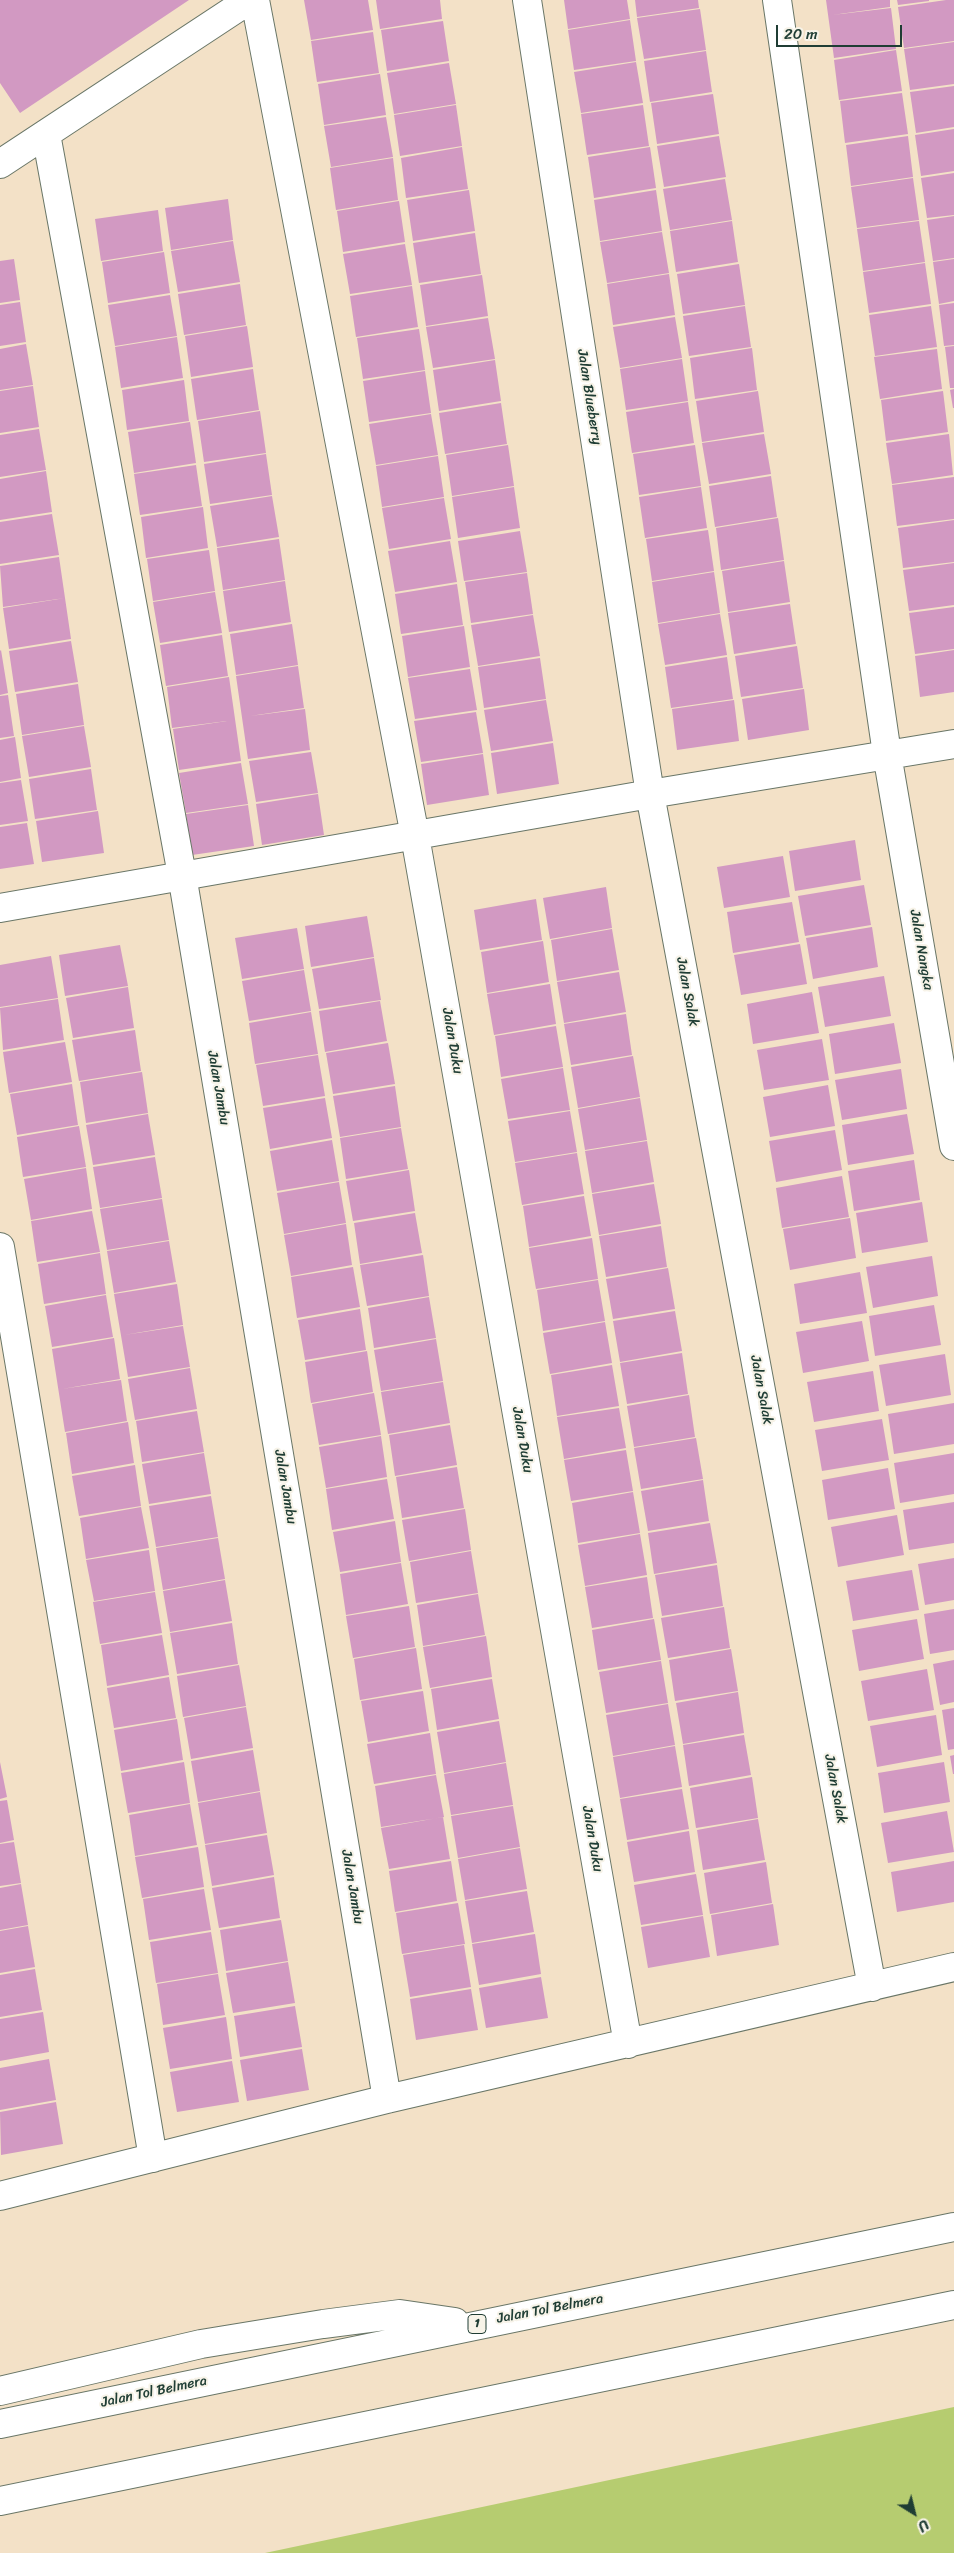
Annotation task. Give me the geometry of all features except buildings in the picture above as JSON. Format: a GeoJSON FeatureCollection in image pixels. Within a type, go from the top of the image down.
{"type":"FeatureCollection","features":[{"type":"Feature","properties":{"kind":"main road"},"geometry":{"type":"LineString","coordinates":[[0,164],[249,0]]}},
{"type":"Feature","properties":{"kind":"main road","name":"Jalan Duku"},"geometry":{"type":"LineString","coordinates":[[255,0],[416,836],[628,2044]]}},
{"type":"Feature","properties":{"kind":"main road","name":"Jalan Blueberry"},"geometry":{"type":"LineString","coordinates":[[527,0],[650,794]]}},
{"type":"Feature","properties":{"kind":"main road","name":"Jalan Nangka"},"geometry":{"type":"LineString","coordinates":[[777,0],[887,754],[954,1146]]}},
{"type":"Feature","properties":{"kind":"main road","name":"Jalan Jambu"},"geometry":{"type":"LineString","coordinates":[[46,134],[182,875],[387,2099]]}},
{"type":"Feature","properties":{"kind":"main road"},"geometry":{"type":"LineString","coordinates":[[0,908],[650,794],[954,744]]}},
{"type":"Feature","properties":{"kind":"main road","name":"Jalan Salak"},"geometry":{"type":"LineString","coordinates":[[650,794],[872,1987]]}},
{"type":"Feature","properties":{"kind":"main road"},"geometry":{"type":"LineString","coordinates":[[0,1247],[153,2158]]}},
{"type":"Feature","properties":{"kind":"main road"},"geometry":{"type":"LineString","coordinates":[[0,2196],[387,2099],[954,1967]]}},
{"type":"Feature","properties":{"kind":"main road","name":"Jalan Tol Belmera"},"geometry":{"type":"LineString","coordinates":[[0,2424],[474,2325],[954,2228]]}},
{"type":"Feature","properties":{"kind":"main road"},"geometry":{"type":"LineString","coordinates":[[0,2502],[954,2305]]}},
{"type":"Feature","properties":{"kind":"main road"},"geometry":{"type":"LineString","coordinates":[[0,2391],[201,2344],[323,2324],[400,2314],[474,2325]]}},
{"type":"Feature","properties":{"kind":"green space"},"geometry":{"type":"Polygon","coordinates":[[[954,2407],[954,2553],[265,2553],[954,2407]]]}}]}
